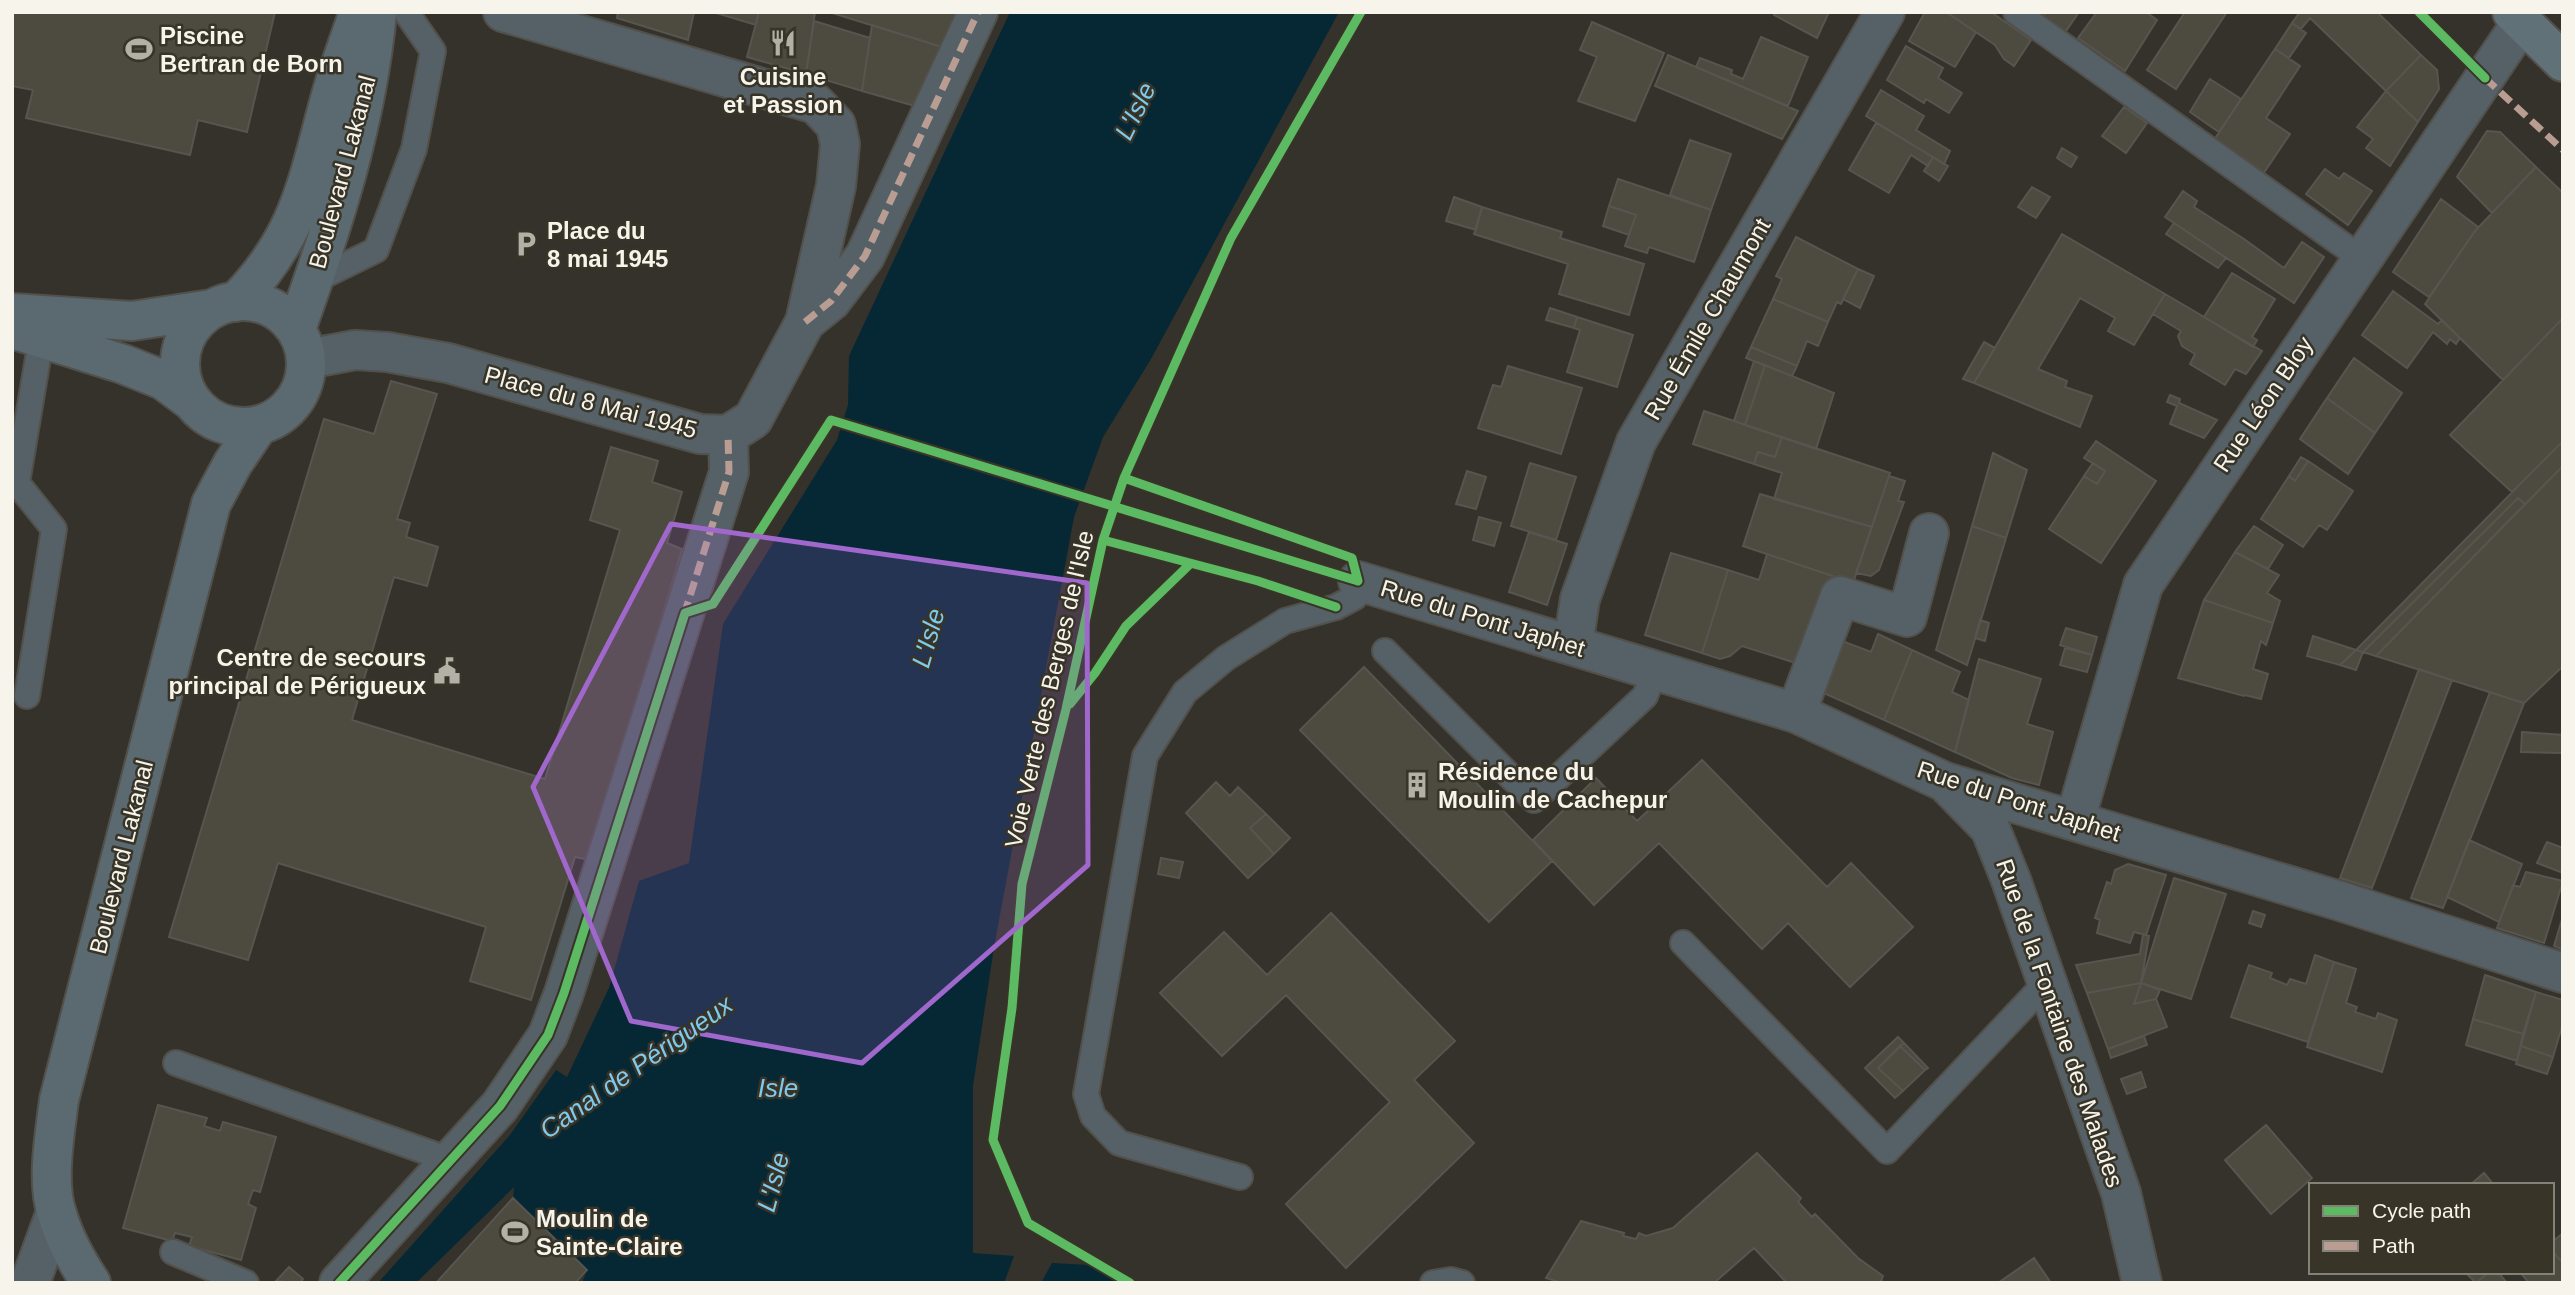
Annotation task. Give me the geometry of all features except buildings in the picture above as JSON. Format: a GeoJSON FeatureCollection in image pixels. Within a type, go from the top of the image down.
{"type":"FeatureCollection","features":[{"type":"Feature","properties":{"kind":"main road","name":"Boulevard Lakanal"},"geometry":{"type":"LineString","coordinates":[[224,305],[276,255],[296,216],[311,177],[330,97],[359,12]]}},
{"type":"Feature","properties":{"kind":"main road","name":"Boulevard Lakanal"},"geometry":{"type":"LineString","coordinates":[[301,344],[313,281],[331,230],[363,108],[377,12]]}},
{"type":"Feature","properties":{"kind":"main road"},"geometry":{"type":"LineString","coordinates":[[2520,15],[2563,62]]}},
{"type":"Feature","properties":{"kind":"main road"},"geometry":{"type":"LineString","coordinates":[[12,313],[132,321],[253,302],[270,306],[284,316],[301,344],[306,377],[300,394],[275,420],[258,426],[238,428],[219,423],[163,380],[74,348],[27,335]]}},
{"type":"Feature","properties":{"kind":"main road"},"geometry":{"type":"LineString","coordinates":[[196,406],[181,381],[179,360],[184,340],[196,321],[224,305]]}},
{"type":"Feature","properties":{"kind":"main road","name":"Boulevard Lakanal"},"geometry":{"type":"LineString","coordinates":[[196,406],[209,463],[211,504]]}},
{"type":"Feature","properties":{"kind":"main road","name":"Boulevard Lakanal"},"geometry":{"type":"LineString","coordinates":[[91,1283],[77,1261],[56,1212],[51,1160],[59,1100],[211,504],[233,463],[258,426]]}},
{"type":"Feature","properties":{"kind":"street","name":"Place du 8 Mai 1945"},"geometry":{"type":"LineString","coordinates":[[301,344],[387,352],[448,363],[700,434],[728,435],[753,419],[805,323],[836,187],[840,144],[836,125],[816,104],[503,12]]}},
{"type":"Feature","properties":{"kind":"street"},"geometry":{"type":"LineString","coordinates":[[805,323],[831,301],[865,256],[978,12]]}},
{"type":"Feature","properties":{"kind":"street","name":"Rue Émile Chaumont"},"geometry":{"type":"LineString","coordinates":[[1573,645],[1580,599],[1636,442],[1885,12]]}},
{"type":"Feature","properties":{"kind":"street","name":"Rue Léon Bloy"},"geometry":{"type":"LineString","coordinates":[[2075,820],[2143,585],[2520,15]]}},
{"type":"Feature","properties":{"kind":"street"},"geometry":{"type":"LineString","coordinates":[[339,1283],[500,1106],[548,1035],[564,993],[729,472],[728,435]]}},
{"type":"Feature","properties":{"kind":"street"},"geometry":{"type":"LineString","coordinates":[[1796,713],[1840,596],[1907,617],[1929,533]]}},
{"type":"Feature","properties":{"kind":"street","name":"Rue du Pont Japhet"},"geometry":{"type":"LineString","coordinates":[[1358,581],[1796,713],[1945,782],[2340,901],[2563,973]]}},
{"type":"Feature","properties":{"kind":"street","name":"Rue de la Fontaine des Malades"},"geometry":{"type":"LineString","coordinates":[[1945,782],[1990,828],[2011,880],[2121,1193],[2142,1283]]}},
{"type":"Feature","properties":{"kind":"street","name":"Boulevard Lakanal"},"geometry":{"type":"LineString","coordinates":[[30,1283],[56,1212]]}},
{"type":"Feature","properties":{"kind":"lane"},"geometry":{"type":"LineString","coordinates":[[313,281],[376,250],[414,149],[433,51],[406,12]]}},
{"type":"Feature","properties":{"kind":"lane"},"geometry":{"type":"LineString","coordinates":[[2016,12],[2361,258]]}},
{"type":"Feature","properties":{"kind":"lane"},"geometry":{"type":"LineString","coordinates":[[27,335],[17,483],[54,529],[27,696]]}},
{"type":"Feature","properties":{"kind":"lane"},"geometry":{"type":"LineString","coordinates":[[1240,1177],[1119,1143],[1093,1116],[1086,1094],[1145,756],[1185,692],[1226,658],[1285,621],[1336,607],[1354,597],[1358,581]]}},
{"type":"Feature","properties":{"kind":"lane"},"geometry":{"type":"LineString","coordinates":[[1385,651],[1534,800],[1645,696],[1656,671]]}},
{"type":"Feature","properties":{"kind":"lane"},"geometry":{"type":"LineString","coordinates":[[1683,943],[1887,1151],[2046,983]]}},
{"type":"Feature","properties":{"kind":"lane"},"geometry":{"type":"LineString","coordinates":[[176,1063],[450,1160]]}},
{"type":"Feature","properties":{"kind":"lane"},"geometry":{"type":"LineString","coordinates":[[173,1252],[246,1283]]}},
{"type":"Feature","properties":{"kind":"lane"},"geometry":{"type":"LineString","coordinates":[[1433,1283],[1451,1280],[1462,1283]]}},
{"type":"Feature","properties":{"kind":"highlighted area"},"geometry":{"type":"Polygon","coordinates":[[[671,524],[1087,583],[1088,865],[862,1063],[631,1021],[533,787],[671,524]]]}},
{"type":"Feature","properties":{"kind":"water","name":"Isle"},"geometry":{"type":"Polygon","coordinates":[[[1010,12],[1339,12],[1151,359],[1103,437],[1074,517],[994,947],[973,1086],[973,1253],[1014,1256],[1004,1283],[582,1283],[587,1270],[513,1198],[514,1187],[416,1283],[378,1283],[510,1135],[556,1070],[567,1077],[609,988],[639,881],[689,863],[723,624],[837,440],[848,405],[849,356],[1010,12]]]}},
{"type":"Feature","properties":{"kind":"water"},"geometry":{"type":"Polygon","coordinates":[[[1052,1263],[1088,1265],[1120,1283],[1041,1283],[1052,1263]]]}},
{"type":"Feature","properties":{"kind":"marked path"},"geometry":{"type":"LineString","coordinates":[[805,322],[831,301],[865,256],[978,12]]}},
{"type":"Feature","properties":{"kind":"marked path"},"geometry":{"type":"LineString","coordinates":[[2485,78],[2563,150]]}},
{"type":"Feature","properties":{"kind":"marked path"},"geometry":{"type":"LineString","coordinates":[[684,615],[729,472],[728,435]]}},
{"type":"Feature","properties":{"kind":"cycle path","name":"Voie Verte des Berges de l'Isle"},"geometry":{"type":"LineString","coordinates":[[1130,1283],[1028,1223],[993,1140],[1012,1008],[1022,884],[1066,709],[1103,540],[1124,478],[1231,238],[1361,12]]}},
{"type":"Feature","properties":{"kind":"cycle path"},"geometry":{"type":"LineString","coordinates":[[2419,12],[2485,78]]}},
{"type":"Feature","properties":{"kind":"cycle path"},"geometry":{"type":"LineString","coordinates":[[339,1283],[500,1106],[548,1035],[564,993],[685,613],[713,604],[831,420],[1358,581]]}},
{"type":"Feature","properties":{"kind":"cycle path"},"geometry":{"type":"LineString","coordinates":[[1124,478],[1352,558],[1358,581]]}},
{"type":"Feature","properties":{"kind":"cycle path","name":"Voie Verte des Berges de l'Isle"},"geometry":{"type":"LineString","coordinates":[[1103,540],[1258,581],[1336,607]]}},
{"type":"Feature","properties":{"kind":"cycle path","name":"Voie Verte des Berges de l'Isle"},"geometry":{"type":"LineString","coordinates":[[1070,704],[1095,673],[1126,626],[1190,564]]}},
{"type":"Feature","properties":{"kind":"place","name":"Cuisine et Passion"},"geometry":{"type":"Point","coordinates":[783,43]}},
{"type":"Feature","properties":{"kind":"place","name":"Piscine Bertran de Born"},"geometry":{"type":"Point","coordinates":[139,49]}},
{"type":"Feature","properties":{"kind":"place","name":"Place du 8 mai 1945"},"geometry":{"type":"Point","coordinates":[526,244]}},
{"type":"Feature","properties":{"kind":"place","name":"Centre de secours principal de Périgueux"},"geometry":{"type":"Point","coordinates":[447,671]}},
{"type":"Feature","properties":{"kind":"place","name":"Résidence du Moulin de Cachepur"},"geometry":{"type":"Point","coordinates":[1417,785]}},
{"type":"Feature","properties":{"kind":"place","name":"Moulin de Sainte-Claire"},"geometry":{"type":"Point","coordinates":[515,1232]}},
{"type":"Feature","properties":{"kind":"water label","name":"L'Isle"},"geometry":{"type":"Point","coordinates":[1135,111]}},
{"type":"Feature","properties":{"kind":"water label","name":"L'Isle"},"geometry":{"type":"Point","coordinates":[928,638]}},
{"type":"Feature","properties":{"kind":"water label","name":"Canal de Périgueux"},"geometry":{"type":"Point","coordinates":[636,1067]}},
{"type":"Feature","properties":{"kind":"water label","name":"L'Isle"},"geometry":{"type":"Point","coordinates":[773,1182]}}]}
